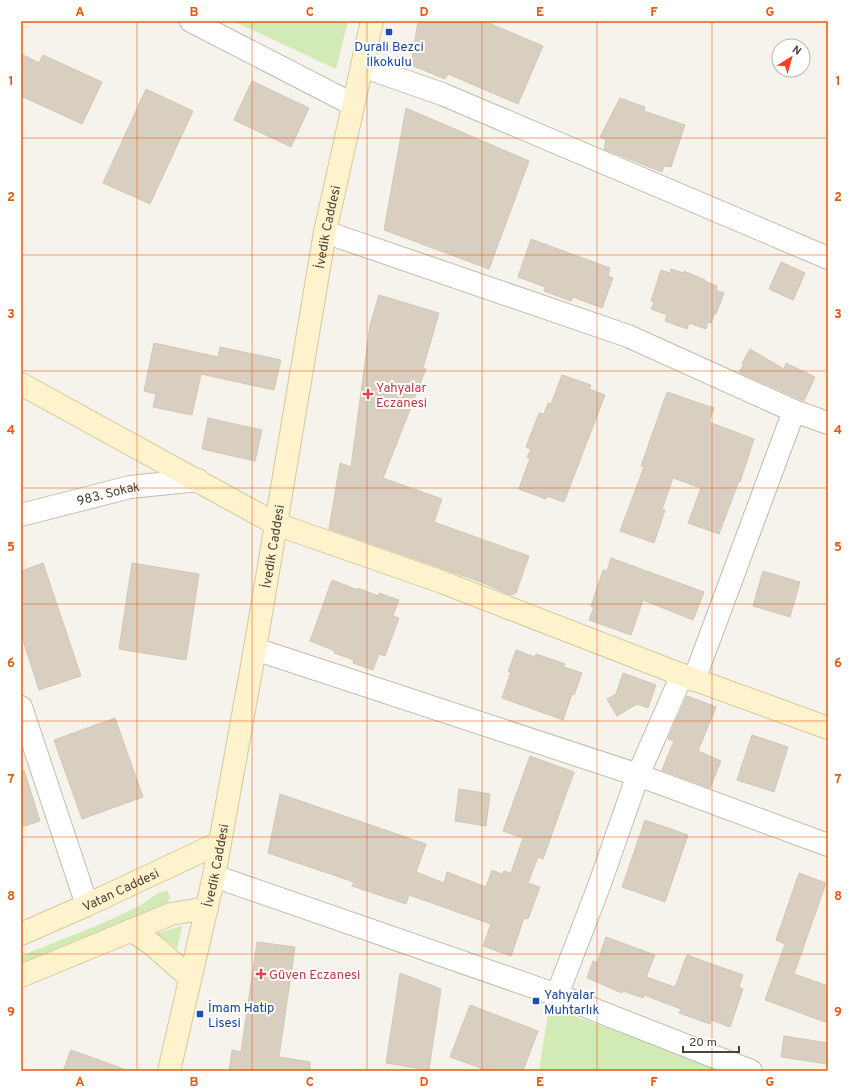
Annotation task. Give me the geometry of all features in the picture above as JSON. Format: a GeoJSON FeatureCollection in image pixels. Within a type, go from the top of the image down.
{"type":"FeatureCollection","features":[{"type":"Feature","properties":{"kind":"main road","name":"İvedik Caddesi"},"geometry":{"type":"LineString","coordinates":[[170,1071],[214,876],[255,648],[325,232],[352,104],[372,21]]}},
{"type":"Feature","properties":{"kind":"main road"},"geometry":{"type":"LineString","coordinates":[[21,384],[276,524],[442,582],[688,677],[828,728]]}},
{"type":"Feature","properties":{"kind":"main road","name":"Vatan Caddesi"},"geometry":{"type":"LineString","coordinates":[[21,934],[87,905],[219,842]]}},
{"type":"Feature","properties":{"kind":"main road"},"geometry":{"type":"LineString","coordinates":[[21,976],[171,914],[207,908]]}},
{"type":"Feature","properties":{"kind":"main road"},"geometry":{"type":"LineString","coordinates":[[131,930],[153,945],[190,978]]}},
{"type":"Feature","properties":{"kind":"street"},"geometry":{"type":"LineString","coordinates":[[191,21],[352,104]]}},
{"type":"Feature","properties":{"kind":"street"},"geometry":{"type":"LineString","coordinates":[[362,66],[442,94],[828,258]]}},
{"type":"Feature","properties":{"kind":"street"},"geometry":{"type":"LineString","coordinates":[[325,232],[628,336],[794,411],[828,423]]}},
{"type":"Feature","properties":{"kind":"street"},"geometry":{"type":"LineString","coordinates":[[557,994],[599,886],[638,774],[688,677],[794,411]]}},
{"type":"Feature","properties":{"kind":"street","name":"983. Sokak"},"geometry":{"type":"LineString","coordinates":[[21,515],[130,487],[198,480]]}},
{"type":"Feature","properties":{"kind":"street"},"geometry":{"type":"LineString","coordinates":[[255,648],[638,774],[828,845]]}},
{"type":"Feature","properties":{"kind":"street"},"geometry":{"type":"LineString","coordinates":[[21,707],[87,905]]}},
{"type":"Feature","properties":{"kind":"street"},"geometry":{"type":"LineString","coordinates":[[214,876],[557,994],[751,1071]]}},
{"type":"Feature","properties":{"kind":"green space"},"geometry":{"type":"Polygon","coordinates":[[[233,21],[348,21],[336,69],[233,21]]]}},
{"type":"Feature","properties":{"kind":"green space"},"geometry":{"type":"Polygon","coordinates":[[[167,891],[171,897],[166,904],[21,963],[21,956],[112,919],[141,905],[156,894],[167,891]]]}},
{"type":"Feature","properties":{"kind":"green space"},"geometry":{"type":"Polygon","coordinates":[[[182,926],[177,949],[157,933],[182,926]]]}},
{"type":"Feature","properties":{"kind":"green space"},"geometry":{"type":"Polygon","coordinates":[[[549,1007],[726,1071],[539,1071],[549,1007]]]}},
{"type":"Feature","properties":{"kind":"building"},"geometry":{"type":"Polygon","coordinates":[[[418,21],[484,21],[543,46],[518,104],[448,74],[445,79],[411,65],[418,21]]]}},
{"type":"Feature","properties":{"kind":"building"},"geometry":{"type":"Polygon","coordinates":[[[21,54],[39,63],[43,55],[102,82],[82,124],[21,96],[21,54]]]}},
{"type":"Feature","properties":{"kind":"building"},"geometry":{"type":"Polygon","coordinates":[[[252,81],[309,108],[291,147],[234,120],[252,81]]]}},
{"type":"Feature","properties":{"kind":"building"},"geometry":{"type":"Polygon","coordinates":[[[146,89],[193,111],[150,204],[103,183],[146,89]]]}},
{"type":"Feature","properties":{"kind":"building"},"geometry":{"type":"Polygon","coordinates":[[[620,98],[645,107],[644,111],[685,125],[671,167],[664,166],[662,172],[604,149],[606,140],[600,137],[620,98]]]}},
{"type":"Feature","properties":{"kind":"building"},"geometry":{"type":"Polygon","coordinates":[[[406,108],[529,161],[489,269],[384,230],[406,108]]]}},
{"type":"Feature","properties":{"kind":"building"},"geometry":{"type":"Polygon","coordinates":[[[531,239],[610,268],[608,276],[613,278],[602,308],[573,297],[571,301],[544,291],[545,287],[518,277],[531,239]]]}},
{"type":"Feature","properties":{"kind":"building"},"geometry":{"type":"Polygon","coordinates":[[[781,262],[805,273],[793,300],[769,289],[781,262]]]}},
{"type":"Feature","properties":{"kind":"building"},"geometry":{"type":"Polygon","coordinates":[[[671,269],[684,273],[684,271],[705,280],[717,286],[716,290],[724,293],[716,314],[714,314],[711,323],[708,322],[706,329],[689,323],[687,329],[665,321],[667,315],[651,309],[654,302],[651,301],[661,270],[670,273],[671,269]]]}},
{"type":"Feature","properties":{"kind":"building"},"geometry":{"type":"Polygon","coordinates":[[[379,295],[439,313],[423,368],[426,369],[383,478],[442,499],[434,522],[529,556],[516,593],[510,595],[481,582],[329,529],[340,463],[351,467],[370,325],[379,295]]]}},
{"type":"Feature","properties":{"kind":"building"},"geometry":{"type":"Polygon","coordinates":[[[154,343],[218,357],[220,347],[281,360],[274,390],[201,374],[192,415],[153,407],[156,394],[144,391],[154,343]]]}},
{"type":"Feature","properties":{"kind":"building"},"geometry":{"type":"Polygon","coordinates":[[[750,349],[784,369],[786,363],[815,377],[804,401],[739,372],[750,349]]]}},
{"type":"Feature","properties":{"kind":"building"},"geometry":{"type":"Polygon","coordinates":[[[562,375],[591,385],[589,389],[605,395],[564,502],[547,496],[546,499],[519,489],[530,458],[527,457],[531,449],[526,447],[539,413],[544,414],[548,403],[551,404],[562,375]]]}},
{"type":"Feature","properties":{"kind":"building"},"geometry":{"type":"Polygon","coordinates":[[[667,392],[714,408],[709,422],[754,439],[740,482],[739,481],[719,534],[688,523],[701,488],[673,478],[662,509],[665,510],[654,543],[620,531],[644,467],[641,466],[667,392]]]}},
{"type":"Feature","properties":{"kind":"building"},"geometry":{"type":"Polygon","coordinates":[[[208,418],[262,430],[255,461],[202,449],[208,418]]]}},
{"type":"Feature","properties":{"kind":"building"},"geometry":{"type":"Polygon","coordinates":[[[611,558],[704,592],[693,620],[643,600],[631,635],[589,620],[594,607],[591,606],[603,570],[607,571],[611,558]]]}},
{"type":"Feature","properties":{"kind":"building"},"geometry":{"type":"Polygon","coordinates":[[[43,563],[81,676],[39,690],[21,634],[21,571],[43,563]]]}},
{"type":"Feature","properties":{"kind":"building"},"geometry":{"type":"Polygon","coordinates":[[[132,563],[199,574],[186,660],[119,649],[132,563]]]}},
{"type":"Feature","properties":{"kind":"building"},"geometry":{"type":"Polygon","coordinates":[[[763,571],[800,582],[790,617],[753,606],[763,571]]]}},
{"type":"Feature","properties":{"kind":"building"},"geometry":{"type":"Polygon","coordinates":[[[332,580],[378,596],[379,593],[399,600],[393,616],[399,618],[385,656],[379,654],[373,670],[353,663],[354,660],[334,653],[335,651],[310,641],[332,580]]]}},
{"type":"Feature","properties":{"kind":"building"},"geometry":{"type":"Polygon","coordinates":[[[516,650],[535,657],[536,654],[565,664],[564,667],[582,673],[574,695],[572,694],[563,720],[502,698],[511,672],[508,672],[516,650]]]}},
{"type":"Feature","properties":{"kind":"building"},"geometry":{"type":"Polygon","coordinates":[[[623,673],[656,685],[648,708],[637,704],[617,716],[607,699],[616,694],[623,673]]]}},
{"type":"Feature","properties":{"kind":"building"},"geometry":{"type":"Polygon","coordinates":[[[687,696],[716,707],[698,751],[721,761],[710,788],[662,770],[674,741],[668,739],[687,696]]]}},
{"type":"Feature","properties":{"kind":"building"},"geometry":{"type":"Polygon","coordinates":[[[115,718],[143,797],[82,819],[54,740],[115,718]]]}},
{"type":"Feature","properties":{"kind":"building"},"geometry":{"type":"Polygon","coordinates":[[[752,735],[788,747],[774,792],[737,780],[752,735]]]}},
{"type":"Feature","properties":{"kind":"building"},"geometry":{"type":"Polygon","coordinates":[[[530,756],[574,772],[543,859],[538,857],[528,883],[540,887],[528,919],[524,918],[511,956],[483,946],[491,924],[409,895],[406,904],[352,886],[354,882],[268,853],[280,794],[426,844],[416,872],[444,883],[447,872],[486,887],[492,870],[502,874],[504,871],[511,873],[523,838],[503,831],[530,756]]]}},
{"type":"Feature","properties":{"kind":"building"},"geometry":{"type":"Polygon","coordinates":[[[21,770],[24,770],[40,821],[21,827],[21,770]]]}},
{"type":"Feature","properties":{"kind":"building"},"geometry":{"type":"Polygon","coordinates":[[[459,789],[490,794],[486,826],[455,821],[459,789]]]}},
{"type":"Feature","properties":{"kind":"building"},"geometry":{"type":"Polygon","coordinates":[[[645,820],[688,835],[665,902],[622,887],[645,820]]]}},
{"type":"Feature","properties":{"kind":"building"},"geometry":{"type":"Polygon","coordinates":[[[799,873],[826,883],[794,974],[828,986],[828,1023],[765,1000],[785,944],[776,940],[799,873]]]}},
{"type":"Feature","properties":{"kind":"building"},"geometry":{"type":"Polygon","coordinates":[[[606,937],[655,955],[646,977],[675,987],[687,955],[743,975],[739,987],[743,989],[730,1027],[711,1020],[710,1024],[679,1013],[681,1009],[644,995],[643,998],[623,991],[622,993],[587,978],[593,961],[597,963],[606,937]]]}},
{"type":"Feature","properties":{"kind":"building"},"geometry":{"type":"Polygon","coordinates":[[[257,942],[295,947],[279,1057],[310,1062],[310,1071],[229,1071],[232,1050],[241,1052],[257,942]]]}},
{"type":"Feature","properties":{"kind":"building"},"geometry":{"type":"Polygon","coordinates":[[[400,973],[441,989],[429,1070],[386,1063],[400,973]]]}},
{"type":"Feature","properties":{"kind":"building"},"geometry":{"type":"Polygon","coordinates":[[[470,1005],[538,1031],[523,1071],[489,1071],[450,1057],[470,1005]]]}},
{"type":"Feature","properties":{"kind":"building"},"geometry":{"type":"Polygon","coordinates":[[[784,1036],[828,1043],[828,1064],[781,1057],[784,1036]]]}},
{"type":"Feature","properties":{"kind":"building"},"geometry":{"type":"Polygon","coordinates":[[[71,1050],[124,1069],[123,1071],[63,1071],[71,1050]]]}},
{"type":"Feature","properties":{"kind":"place","name":"Durali Bezci İlkokulu"},"geometry":{"type":"Point","coordinates":[389,32]}},
{"type":"Feature","properties":{"kind":"place","name":"Yahyalar Eczanesi"},"geometry":{"type":"Point","coordinates":[368,394]}},
{"type":"Feature","properties":{"kind":"place","name":"Güven Eczanesi"},"geometry":{"type":"Point","coordinates":[261,974]}},
{"type":"Feature","properties":{"kind":"place","name":"Yahyalar Muhtarlık"},"geometry":{"type":"Point","coordinates":[536,1001]}},
{"type":"Feature","properties":{"kind":"place","name":"İmam Hatip Lisesi"},"geometry":{"type":"Point","coordinates":[200,1014]}}]}
